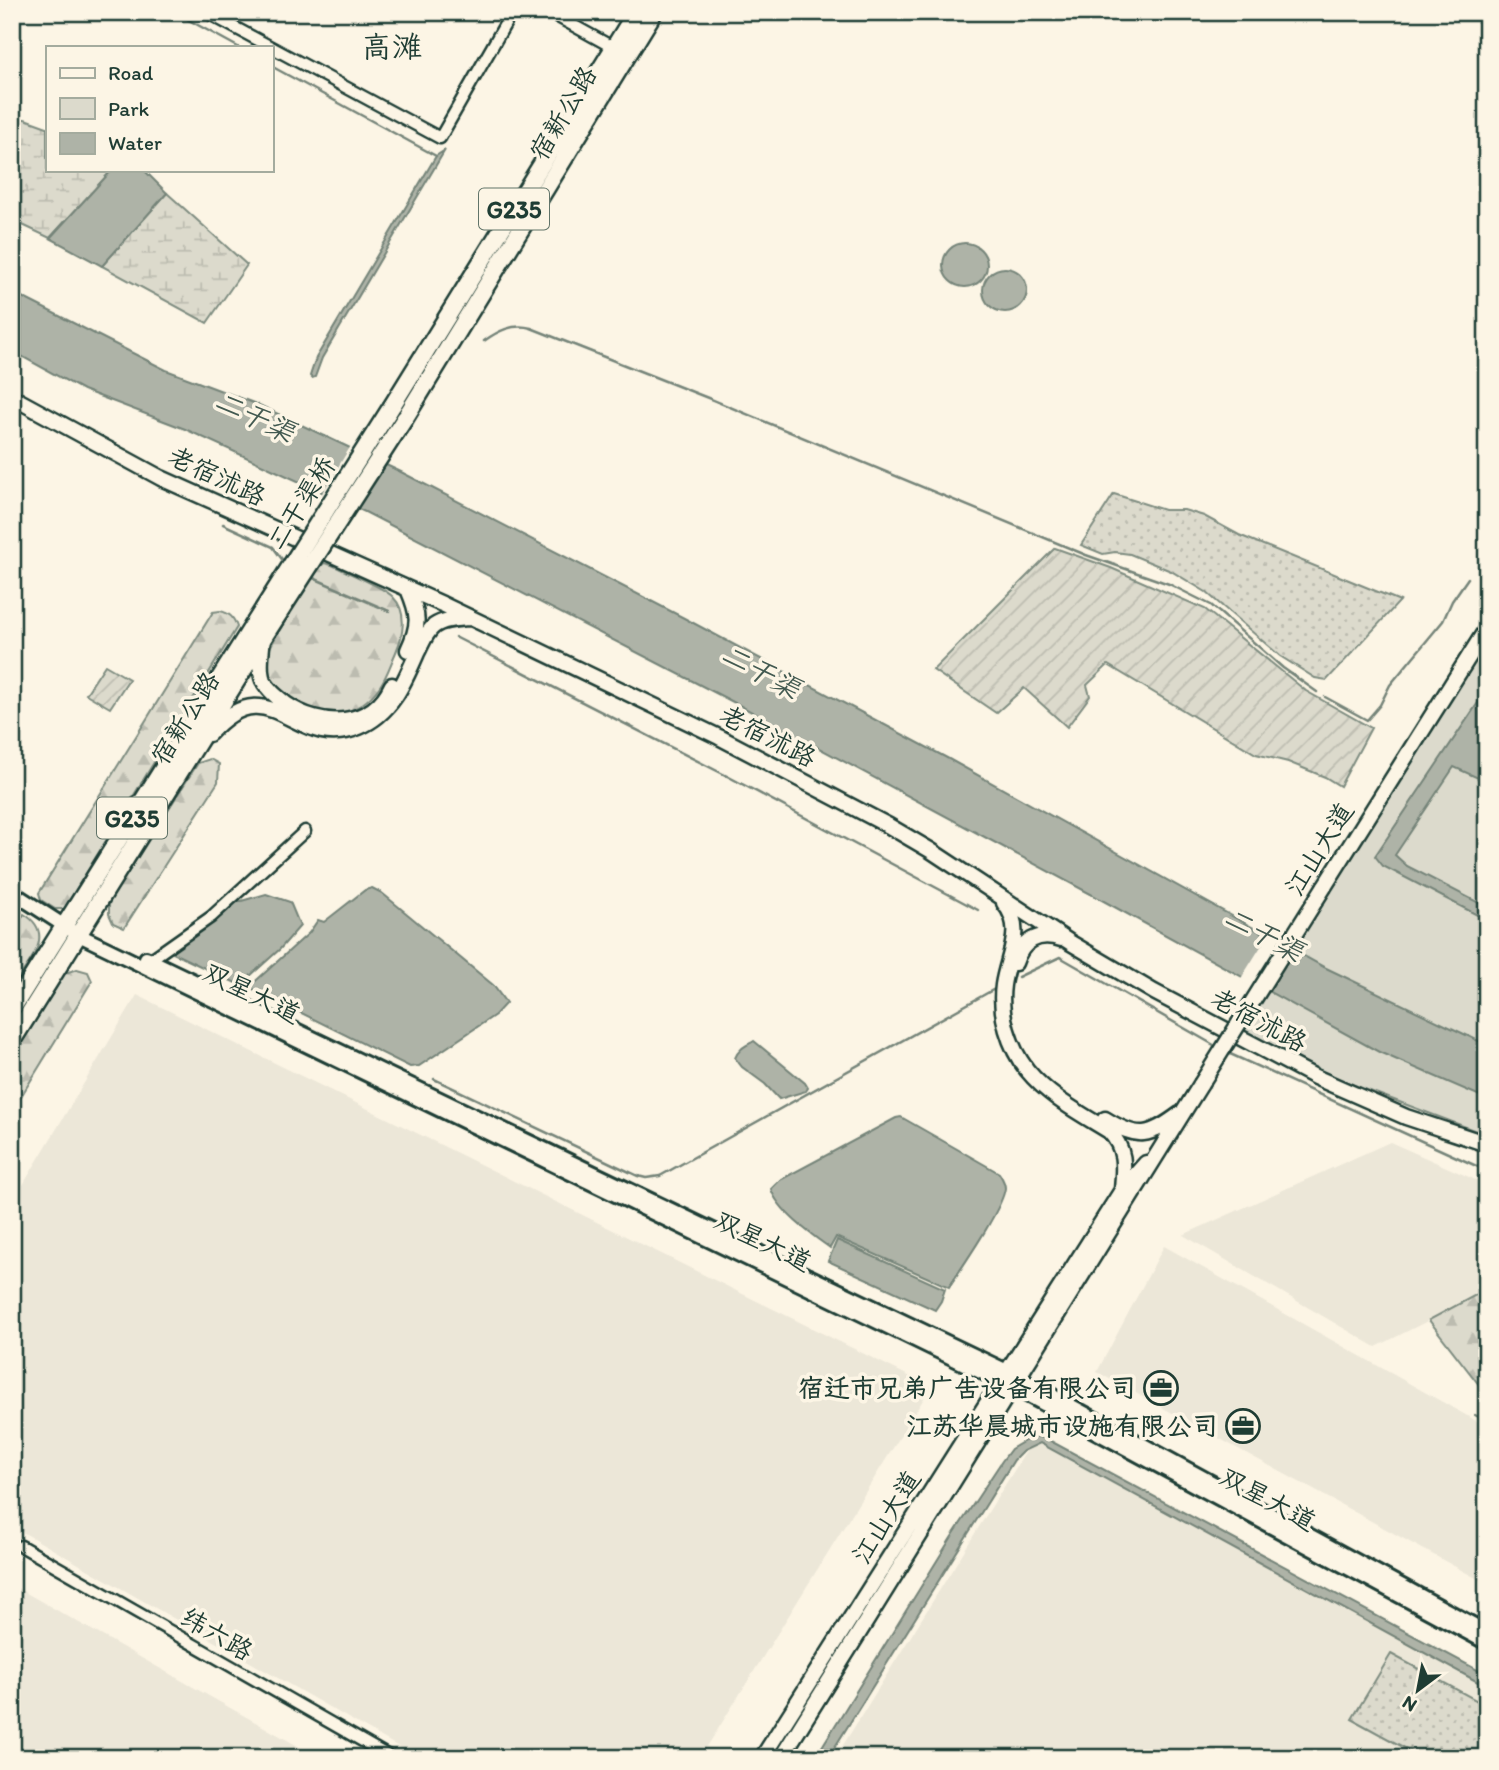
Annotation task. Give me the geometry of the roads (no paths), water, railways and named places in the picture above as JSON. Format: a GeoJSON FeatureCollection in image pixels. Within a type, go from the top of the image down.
{"type":"FeatureCollection","features":[{"type":"Feature","properties":{"kind":"highway","name":"宿新公路"},"geometry":{"type":"LineString","coordinates":[[405,418],[621,52],[636,12]]}},
{"type":"Feature","properties":{"kind":"highway","name":"宿新公路"},"geometry":{"type":"LineString","coordinates":[[392,406],[621,52],[654,12]]}},
{"type":"Feature","properties":{"kind":"highway","name":"二干渠桥"},"geometry":{"type":"LineString","coordinates":[[260,633],[392,406]]}},
{"type":"Feature","properties":{"kind":"highway","name":"二干渠桥"},"geometry":{"type":"LineString","coordinates":[[260,633],[405,418]]}},
{"type":"Feature","properties":{"kind":"highway","name":"宿新公路"},"geometry":{"type":"LineString","coordinates":[[12,1009],[73,926],[190,756],[260,633]]}},
{"type":"Feature","properties":{"kind":"highway","name":"宿新公路"},"geometry":{"type":"LineString","coordinates":[[12,1041],[73,926],[260,633]]}},
{"type":"Feature","properties":{"kind":"main road","name":"老宿沭路"},"geometry":{"type":"LineString","coordinates":[[12,397],[161,478],[471,618],[719,737],[890,826],[1071,943],[1208,1022],[1315,1077],[1406,1117],[1487,1144]]}},
{"type":"Feature","properties":{"kind":"main road"},"geometry":{"type":"LineString","coordinates":[[260,633],[263,681],[274,695],[314,719],[333,722],[357,718],[375,707],[390,690],[416,634],[419,618],[408,589]]}},
{"type":"Feature","properties":{"kind":"main road"},"geometry":{"type":"LineString","coordinates":[[190,756],[225,717],[246,706],[275,710],[310,729],[325,732],[350,730],[374,721],[388,706],[404,681],[427,633],[436,624],[471,618]]}},
{"type":"Feature","properties":{"kind":"main road","name":"江山大道"},"geometry":{"type":"LineString","coordinates":[[762,1758],[1173,1133],[1487,628]]}},
{"type":"Feature","properties":{"kind":"main road"},"geometry":{"type":"LineString","coordinates":[[982,883],[1010,911],[1014,920],[1015,934],[1003,982],[1002,1002],[1012,1046],[1026,1069],[1051,1094],[1109,1130],[1117,1139],[1124,1163],[1122,1190]]}},
{"type":"Feature","properties":{"kind":"main road"},"geometry":{"type":"LineString","coordinates":[[1016,908],[1021,927],[1019,952],[1008,1003],[1019,1042],[1052,1086],[1115,1126],[1138,1135],[1160,1129],[1187,1109]]}},
{"type":"Feature","properties":{"kind":"main road"},"geometry":{"type":"LineString","coordinates":[[1019,952],[1027,942],[1048,935],[1071,943]]}},
{"type":"Feature","properties":{"kind":"main road","name":"江山大道"},"geometry":{"type":"LineString","coordinates":[[781,1758],[1011,1380],[1122,1190],[1173,1133]]}},
{"type":"Feature","properties":{"kind":"street"},"geometry":{"type":"LineString","coordinates":[[206,12],[269,46]]}},
{"type":"Feature","properties":{"kind":"street"},"geometry":{"type":"LineString","coordinates":[[273,48],[440,138],[512,12]]}},
{"type":"Feature","properties":{"kind":"street"},"geometry":{"type":"LineString","coordinates":[[549,12],[621,52]]}},
{"type":"Feature","properties":{"kind":"street"},"geometry":{"type":"LineString","coordinates":[[146,963],[211,917],[305,831]]}},
{"type":"Feature","properties":{"kind":"street","name":"双星大道"},"geometry":{"type":"LineString","coordinates":[[12,892],[146,963],[1011,1380],[1487,1632]]}},
{"type":"Feature","properties":{"kind":"street","name":"双星大道"},"geometry":{"type":"LineString","coordinates":[[1011,1380],[1487,1643]]}},
{"type":"Feature","properties":{"kind":"street","name":"纬六路"},"geometry":{"type":"LineString","coordinates":[[21,1546],[392,1758]]}},
{"type":"Feature","properties":{"kind":"water"},"geometry":{"type":"Polygon","coordinates":[[[445,150],[312,378],[310,376],[316,358],[436,156],[445,150]]]}},
{"type":"Feature","properties":{"kind":"water"},"geometry":{"type":"Polygon","coordinates":[[[110,172],[146,172],[167,193],[102,266],[50,238],[110,172]]]}},
{"type":"Feature","properties":{"kind":"water"},"geometry":{"type":"Polygon","coordinates":[[[965,243],[981,249],[987,265],[981,281],[965,287],[949,281],[943,265],[949,249],[965,243]]]}},
{"type":"Feature","properties":{"kind":"water"},"geometry":{"type":"Polygon","coordinates":[[[1005,268],[1021,274],[1027,290],[1021,306],[1005,312],[989,306],[983,290],[989,274],[1005,268]]]}},
{"type":"Feature","properties":{"kind":"water","name":"二干渠"},"geometry":{"type":"Polygon","coordinates":[[[12,292],[166,370],[259,405],[401,472],[947,758],[1324,967],[1487,1045],[1487,1099],[1379,1052],[737,704],[365,512],[185,429],[83,390],[12,351],[12,292]]]}},
{"type":"Feature","properties":{"kind":"water"},"geometry":{"type":"Polygon","coordinates":[[[1484,694],[1487,696],[1487,782],[1454,767],[1395,855],[1407,866],[1487,907],[1487,920],[1383,866],[1375,856],[1484,694]]]}},
{"type":"Feature","properties":{"kind":"water"},"geometry":{"type":"Polygon","coordinates":[[[372,888],[382,893],[493,985],[506,1003],[495,1015],[419,1066],[410,1067],[249,987],[309,933],[318,920],[324,922],[365,890],[372,888]]]}},
{"type":"Feature","properties":{"kind":"water"},"geometry":{"type":"Polygon","coordinates":[[[266,894],[290,902],[300,926],[280,949],[240,985],[171,952],[221,916],[231,904],[266,894]]]}},
{"type":"Feature","properties":{"kind":"water"},"geometry":{"type":"Polygon","coordinates":[[[754,1041],[805,1083],[808,1088],[806,1091],[779,1099],[765,1084],[742,1067],[735,1058],[754,1041]]]}},
{"type":"Feature","properties":{"kind":"water"},"geometry":{"type":"Polygon","coordinates":[[[901,1117],[999,1173],[1004,1184],[1003,1197],[997,1209],[949,1287],[836,1237],[830,1248],[788,1214],[771,1189],[780,1180],[901,1117]]]}},
{"type":"Feature","properties":{"kind":"water"},"geometry":{"type":"Polygon","coordinates":[[[837,1240],[945,1289],[941,1301],[935,1310],[828,1261],[837,1240]]]}},
{"type":"Feature","properties":{"kind":"water"},"geometry":{"type":"Polygon","coordinates":[[[1033,1436],[1045,1438],[1487,1675],[1487,1687],[1040,1443],[1023,1451],[1014,1460],[828,1758],[815,1758],[951,1538],[1002,1461],[1011,1449],[1033,1436]]]}},
{"type":"Feature","properties":{"kind":"waterway"},"geometry":{"type":"LineString","coordinates":[[174,12],[236,46]]}},
{"type":"Feature","properties":{"kind":"waterway"},"geometry":{"type":"LineString","coordinates":[[273,67],[436,156]]}},
{"type":"Feature","properties":{"kind":"waterway"},"geometry":{"type":"LineString","coordinates":[[484,341],[506,329],[531,328],[713,400],[1086,555],[1169,584],[1211,605],[1283,668],[1317,692]]}},
{"type":"Feature","properties":{"kind":"waterway"},"geometry":{"type":"LineString","coordinates":[[223,524],[273,547],[284,562]]}},
{"type":"Feature","properties":{"kind":"waterway"},"geometry":{"type":"LineString","coordinates":[[311,577],[389,611]]}},
{"type":"Feature","properties":{"kind":"waterway"},"geometry":{"type":"LineString","coordinates":[[1325,697],[1367,720],[1380,705],[1390,685],[1443,621],[1452,601],[1468,578]]}},
{"type":"Feature","properties":{"kind":"waterway"},"geometry":{"type":"LineString","coordinates":[[455,637],[729,777],[978,910]]}},
{"type":"Feature","properties":{"kind":"waterway"},"geometry":{"type":"LineString","coordinates":[[1018,977],[1060,957],[1219,1048]]}},
{"type":"Feature","properties":{"kind":"waterway"},"geometry":{"type":"LineString","coordinates":[[434,1079],[638,1176],[660,1176],[998,987]]}},
{"type":"Feature","properties":{"kind":"waterway"},"geometry":{"type":"LineString","coordinates":[[1228,1053],[1483,1169]]}},
{"type":"Feature","properties":{"kind":"waterway"},"geometry":{"type":"LineString","coordinates":[[1475,1415],[1487,1421]]}},
{"type":"Feature","properties":{"kind":"place","name":"宿迁市兄弟广告设备有限公司"},"geometry":{"type":"Point","coordinates":[1161,1388]}},
{"type":"Feature","properties":{"kind":"place","name":"江苏华晨城市设施有限公司"},"geometry":{"type":"Point","coordinates":[1243,1426]}},
{"type":"Feature","properties":{"kind":"district","name":"高滩"},"geometry":{"type":"Point","coordinates":[392,46]}}]}
